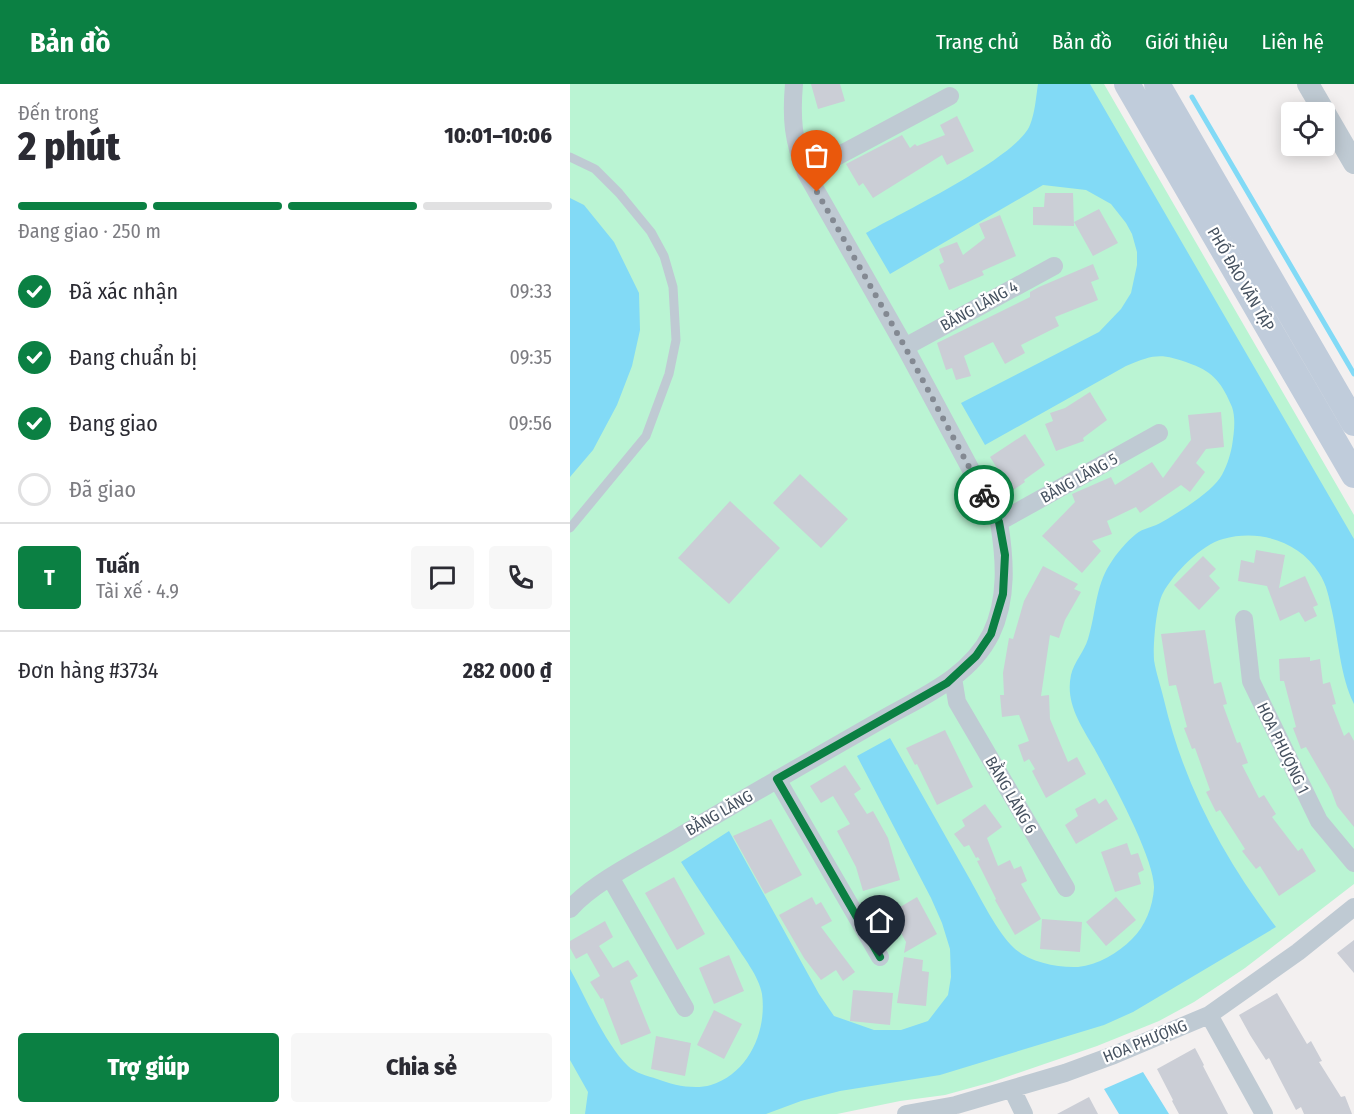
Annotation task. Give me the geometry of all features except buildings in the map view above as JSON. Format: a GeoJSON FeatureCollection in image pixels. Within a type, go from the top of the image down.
{"type":"FeatureCollection","features":[{"type":"Feature","properties":{"kind":"main road","name":"PHỐ ĐÀO VĂN TẬP"},"geometry":{"type":"LineString","coordinates":[[1127,84],[1354,475]]}},
{"type":"Feature","properties":{"kind":"main road","name":"PHỐ ĐÀO VĂN TẬP"},"geometry":{"type":"LineString","coordinates":[[1157,84],[1354,423]]}},
{"type":"Feature","properties":{"kind":"street","name":"BẰNG LĂNG"},"geometry":{"type":"LineString","coordinates":[[570,909],[610,877],[953,678],[976,656],[991,634],[1003,594],[1005,555],[999,522],[905,347],[806,173],[797,151],[794,130],[794,84]]}},
{"type":"Feature","properties":{"kind":"street"},"geometry":{"type":"LineString","coordinates":[[1308,84],[1354,163]]}},
{"type":"Feature","properties":{"kind":"street"},"geometry":{"type":"LineString","coordinates":[[806,173],[950,96]]}},
{"type":"Feature","properties":{"kind":"street","name":"BẰNG LĂNG 4"},"geometry":{"type":"LineString","coordinates":[[905,347],[1054,266]]}},
{"type":"Feature","properties":{"kind":"street","name":"BẰNG LĂNG 5"},"geometry":{"type":"LineString","coordinates":[[999,522],[1159,433]]}},
{"type":"Feature","properties":{"kind":"street","name":"HOA PHƯỢNG 1"},"geometry":{"type":"LineString","coordinates":[[1244,619],[1251,681],[1319,821],[1354,864]]}},
{"type":"Feature","properties":{"kind":"street"},"geometry":{"type":"LineString","coordinates":[[953,678],[957,702]]}},
{"type":"Feature","properties":{"kind":"street"},"geometry":{"type":"LineString","coordinates":[[934,690],[957,702]]}},
{"type":"Feature","properties":{"kind":"street","name":"BẰNG LĂNG 6"},"geometry":{"type":"LineString","coordinates":[[957,702],[1066,888]]}},
{"type":"Feature","properties":{"kind":"street"},"geometry":{"type":"LineString","coordinates":[[777,779],[880,957]]}},
{"type":"Feature","properties":{"kind":"street"},"geometry":{"type":"LineString","coordinates":[[610,877],[685,1008]]}},
{"type":"Feature","properties":{"kind":"street","name":"HOA PHƯỢNG"},"geometry":{"type":"LineString","coordinates":[[906,1114],[958,1109],[1114,1055],[1209,1015],[1298,952],[1354,907]]}},
{"type":"Feature","properties":{"kind":"street"},"geometry":{"type":"LineString","coordinates":[[1209,1015],[1264,1114]]}},
{"type":"Feature","properties":{"kind":"street"},"geometry":{"type":"LineString","coordinates":[[1012,1089],[1024,1114]]}},
{"type":"Feature","properties":{"kind":"lane"},"geometry":{"type":"LineString","coordinates":[[570,157],[595,169],[619,193],[651,232],[664,256],[673,287],[676,340],[669,374],[646,436],[570,528]]}},
{"type":"Feature","properties":{"kind":"green space"},"geometry":{"type":"Polygon","coordinates":[[[570,84],[1104,84],[1354,515],[1354,884],[1245,968],[1194,1002],[1159,1021],[1097,1046],[992,1082],[945,1095],[900,1101],[837,1114],[570,1114],[570,84]]]}},
{"type":"Feature","properties":{"kind":"water"},"geometry":{"type":"Polygon","coordinates":[[[1038,84],[1090,84],[1354,539],[1354,704],[1343,670],[1324,582],[1311,562],[1301,553],[1277,540],[1237,536],[1223,539],[1206,547],[1181,569],[1168,585],[1158,607],[1154,660],[1182,761],[1194,791],[1223,847],[1276,927],[1133,1012],[1104,1025],[940,1075],[840,1091],[801,1101],[766,1114],[585,1114],[588,1092],[570,1060],[570,969],[611,1046],[628,1066],[638,1072],[677,1085],[691,1087],[711,1085],[736,1071],[753,1049],[763,1008],[758,980],[681,862],[729,831],[819,994],[834,1016],[874,1030],[901,1030],[928,1021],[948,995],[951,977],[950,949],[931,898],[857,756],[890,738],[989,914],[1001,933],[1020,953],[1052,965],[1078,967],[1093,964],[1126,944],[1137,934],[1148,916],[1154,888],[1147,858],[1120,797],[1075,713],[1070,695],[1071,675],[1091,630],[1101,582],[1115,556],[1136,534],[1162,522],[1209,490],[1222,474],[1233,441],[1232,407],[1217,380],[1206,371],[1172,358],[1151,357],[1126,366],[985,445],[961,403],[1099,332],[1121,309],[1131,293],[1137,265],[1137,252],[1126,223],[1111,204],[1086,190],[1043,185],[890,274],[866,233],[956,184],[1004,153],[1021,138],[1030,125],[1038,84]]]}},
{"type":"Feature","properties":{"kind":"water"},"geometry":{"type":"Polygon","coordinates":[[[570,198],[584,205],[614,242],[639,293],[640,330],[632,366],[617,405],[593,450],[570,477],[570,198]]]}},
{"type":"Feature","properties":{"kind":"water"},"geometry":{"type":"Polygon","coordinates":[[[1143,1072],[1169,1114],[1119,1114],[1104,1089],[1143,1072]]]}},
{"type":"Feature","properties":{"kind":"waterway"},"geometry":{"type":"LineString","coordinates":[[1192,97],[1354,374]]}},
{"type":"Feature","properties":{"kind":"way so far"},"geometry":{"type":"LineString","coordinates":[[817,192],[905,347],[984,495]]}},
{"type":"Feature","properties":{"kind":"route"},"geometry":{"type":"LineString","coordinates":[[880,957],[777,779],[947,683],[976,656],[991,634],[1003,594],[1005,555],[999,522],[984,495]]}}]}
